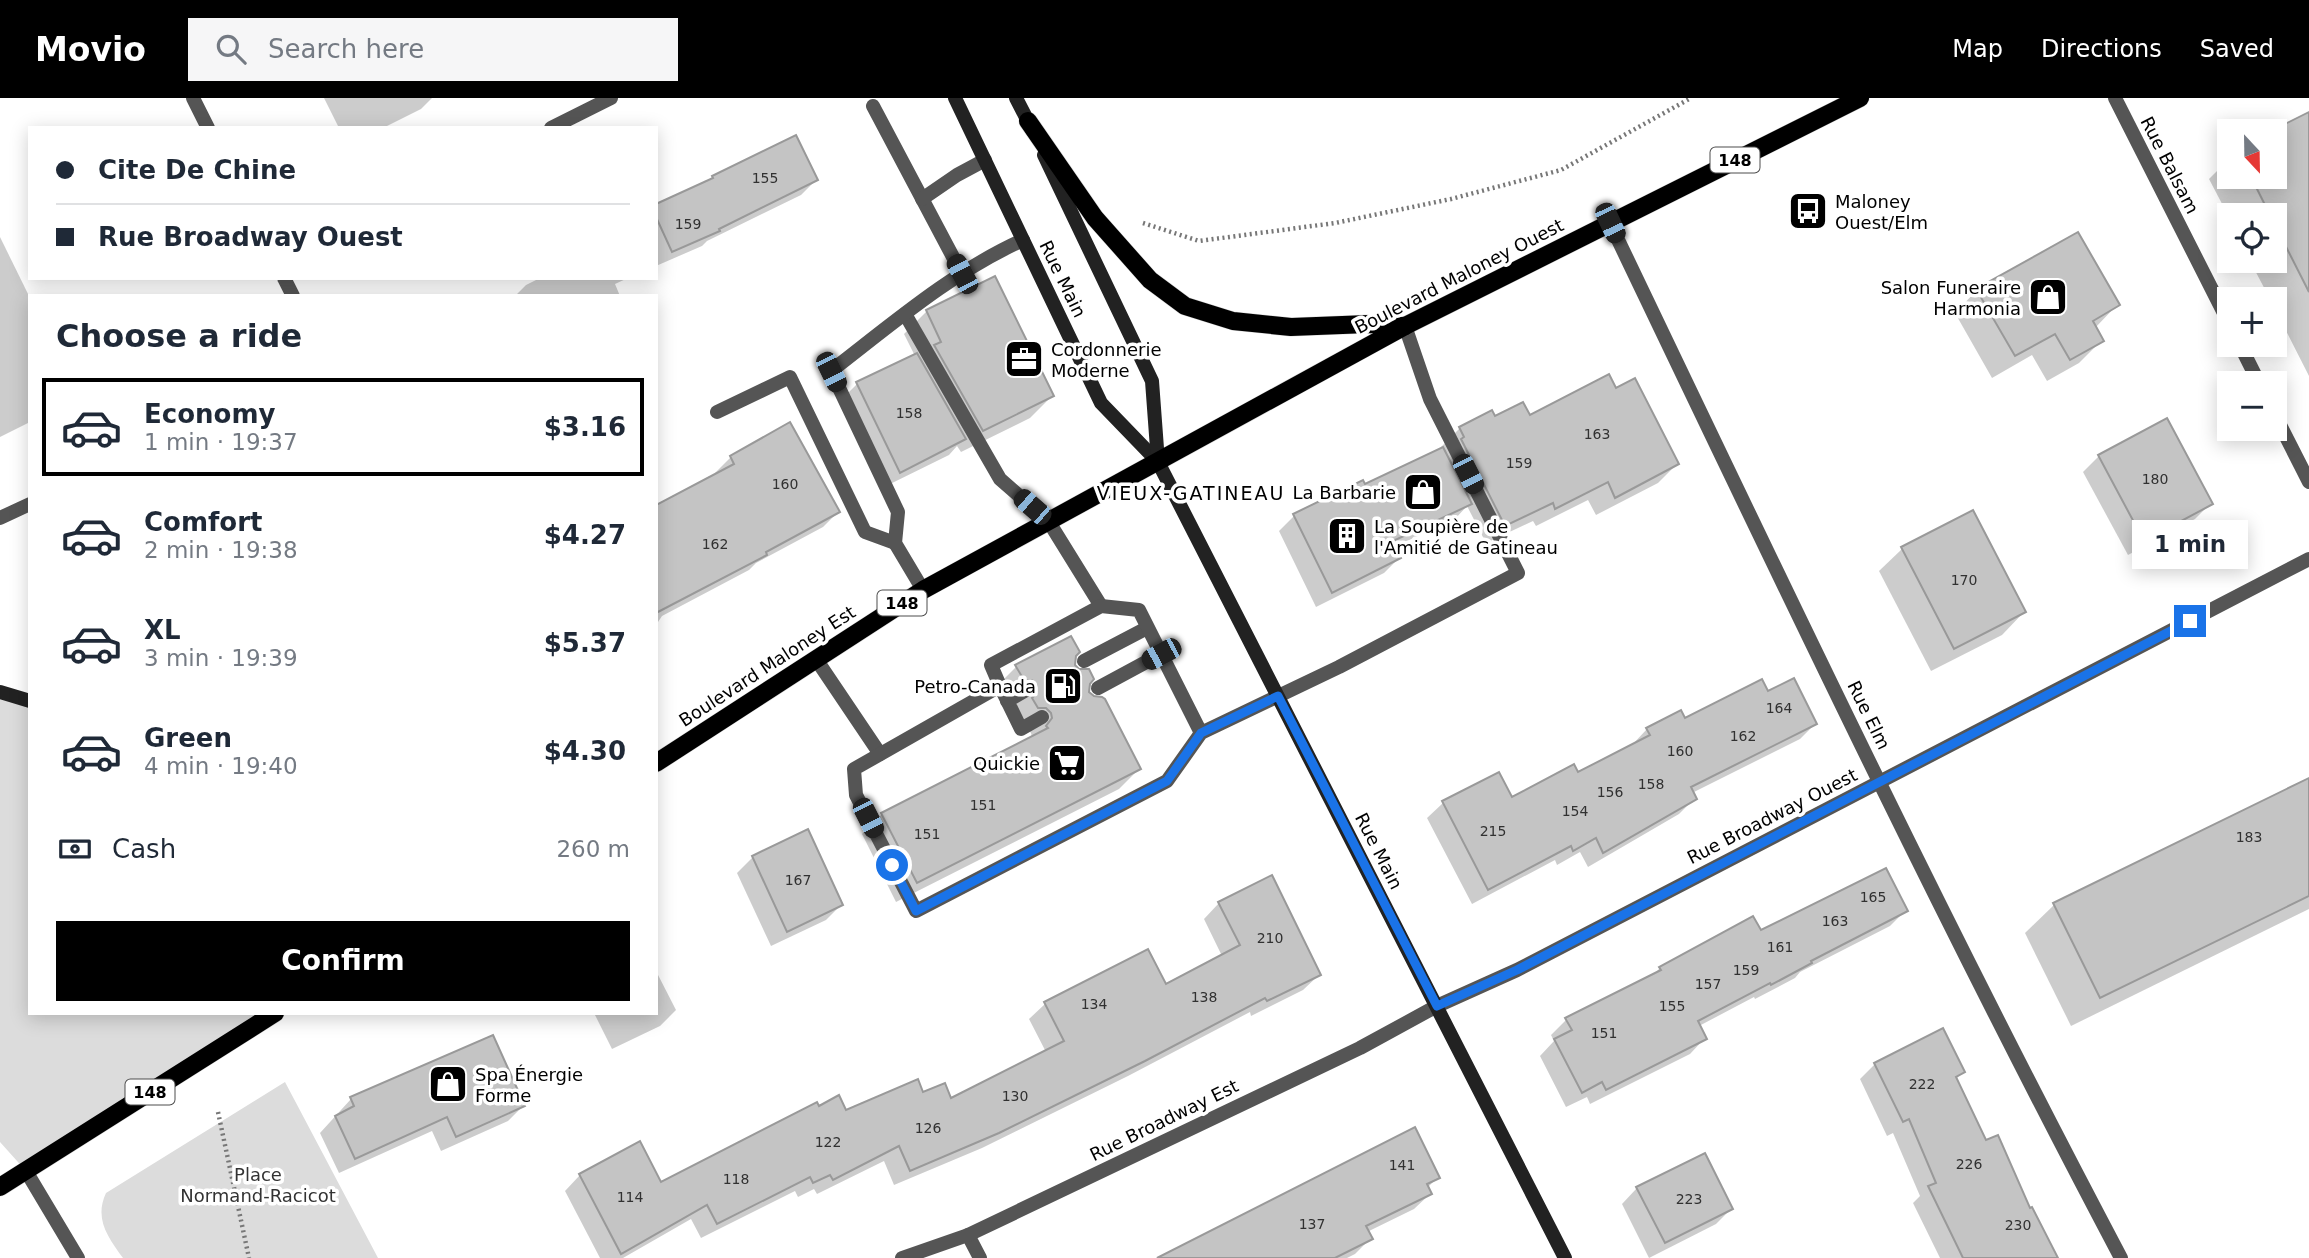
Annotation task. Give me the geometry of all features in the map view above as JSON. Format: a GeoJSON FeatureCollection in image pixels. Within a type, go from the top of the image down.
{"type":"FeatureCollection","features":[{"type":"Feature","properties":{"kind":"main road","name":"Boulevard Maloney Ouest"},"geometry":{"type":"LineString","coordinates":[[1158,462],[1405,326],[1860,98]]}},
{"type":"Feature","properties":{"kind":"main road"},"geometry":{"type":"LineString","coordinates":[[1028,121],[1095,218],[1150,280],[1185,306],[1233,321],[1290,327],[1368,324],[1405,326]]}},
{"type":"Feature","properties":{"kind":"main road","name":"Boulevard Maloney Est"},"geometry":{"type":"LineString","coordinates":[[658,762],[923,590],[1158,462]]}},
{"type":"Feature","properties":{"kind":"main road","name":"148"},"geometry":{"type":"LineString","coordinates":[[0,1187],[272,1015]]}},
{"type":"Feature","properties":{"kind":"street"},"geometry":{"type":"LineString","coordinates":[[193,98],[207,126]]}},
{"type":"Feature","properties":{"kind":"street"},"geometry":{"type":"LineString","coordinates":[[555,126],[611,98]]}},
{"type":"Feature","properties":{"kind":"street","name":"Rue Main"},"geometry":{"type":"LineString","coordinates":[[955,98],[1101,403],[1158,462],[1565,1258]]}},
{"type":"Feature","properties":{"kind":"street","name":"Rue Main"},"geometry":{"type":"LineString","coordinates":[[1016,98],[1152,381],[1158,462]]}},
{"type":"Feature","properties":{"kind":"street","name":"Rue Balsam"},"geometry":{"type":"LineString","coordinates":[[2115,98],[2217,299]]}},
{"type":"Feature","properties":{"kind":"street"},"geometry":{"type":"LineString","coordinates":[[873,106],[962,274]]}},
{"type":"Feature","properties":{"kind":"street"},"geometry":{"type":"LineString","coordinates":[[922,199],[985,160]]}},
{"type":"Feature","properties":{"kind":"street","name":"Rue Elm"},"geometry":{"type":"LineString","coordinates":[[1610,223],[1881,782],[2046,1115],[2121,1258]]}},
{"type":"Feature","properties":{"kind":"street"},"geometry":{"type":"LineString","coordinates":[[923,590],[895,543],[898,512],[831,372],[905,314],[962,274],[995,252],[1023,240]]}},
{"type":"Feature","properties":{"kind":"street"},"geometry":{"type":"LineString","coordinates":[[905,314],[1000,479],[1049,522],[1101,606]]}},
{"type":"Feature","properties":{"kind":"street"},"geometry":{"type":"LineString","coordinates":[[1000,686],[854,769],[856,795],[916,911],[1167,781],[1201,733],[1339,667],[1518,573],[1430,398],[1405,326]]}},
{"type":"Feature","properties":{"kind":"street"},"geometry":{"type":"LineString","coordinates":[[717,412],[790,377],[865,532],[895,543]]}},
{"type":"Feature","properties":{"kind":"street"},"geometry":{"type":"LineString","coordinates":[[2287,439],[2309,482]]}},
{"type":"Feature","properties":{"kind":"street"},"geometry":{"type":"LineString","coordinates":[[0,518],[28,505]]}},
{"type":"Feature","properties":{"kind":"street","name":"Rue Broadway Ouest"},"geometry":{"type":"LineString","coordinates":[[1437,1006],[1517,970],[2309,559]]}},
{"type":"Feature","properties":{"kind":"street"},"geometry":{"type":"LineString","coordinates":[[1042,718],[1021,729],[991,665],[1101,606],[1139,610],[1201,733]]}},
{"type":"Feature","properties":{"kind":"street"},"geometry":{"type":"LineString","coordinates":[[1084,661],[1147,628]]}},
{"type":"Feature","properties":{"kind":"street"},"geometry":{"type":"LineString","coordinates":[[1098,688],[1161,654]]}},
{"type":"Feature","properties":{"kind":"street"},"geometry":{"type":"LineString","coordinates":[[816,659],[880,754]]}},
{"type":"Feature","properties":{"kind":"street"},"geometry":{"type":"LineString","coordinates":[[1007,701],[1028,689]]}},
{"type":"Feature","properties":{"kind":"street"},"geometry":{"type":"LineString","coordinates":[[0,692],[28,701]]}},
{"type":"Feature","properties":{"kind":"street","name":"Rue Broadway Est"},"geometry":{"type":"LineString","coordinates":[[902,1258],[968,1235],[1360,1048],[1437,1006]]}},
{"type":"Feature","properties":{"kind":"street"},"geometry":{"type":"LineString","coordinates":[[26,1171],[78,1258]]}},
{"type":"Feature","properties":{"kind":"street"},"geometry":{"type":"LineString","coordinates":[[968,1235],[980,1258]]}},
{"type":"Feature","properties":{"kind":"path"},"geometry":{"type":"LineString","coordinates":[[1137,221],[1199,241],[1335,223],[1451,199],[1561,170],[1691,98]]}},
{"type":"Feature","properties":{"kind":"path"},"geometry":{"type":"LineString","coordinates":[[218,1112],[249,1258]]}},
{"type":"Feature","properties":{"kind":"green space"},"geometry":{"type":"Polygon","coordinates":[[[0,692],[28,700],[28,1015],[272,1015],[26,1171],[0,1142],[0,692]]]}},
{"type":"Feature","properties":{"kind":"green space","name":"Place Normand-Racicot"},"geometry":{"type":"Polygon","coordinates":[[[285,1082],[378,1258],[123,1258],[104,1227],[101,1211],[106,1193],[285,1082]]]}},
{"type":"Feature","properties":{"kind":"building"},"geometry":{"type":"Polygon","coordinates":[[[2309,112],[2309,292],[2287,249],[2287,203],[2264,203],[2257,189],[2287,189],[2287,123],[2309,112]]]}},
{"type":"Feature","properties":{"kind":"building"},"geometry":{"type":"Polygon","coordinates":[[[796,135],[818,180],[719,229],[720,231],[672,252],[658,221],[658,203],[713,178],[712,176],[796,135]]]}},
{"type":"Feature","properties":{"kind":"building","name":"Salon Funeraire Harmonia"},"geometry":{"type":"Polygon","coordinates":[[[2078,232],[2120,305],[2093,321],[2104,341],[2070,360],[2055,334],[2015,356],[1976,289],[2078,232]]]}},
{"type":"Feature","properties":{"kind":"building"},"geometry":{"type":"Polygon","coordinates":[[[995,276],[1054,396],[983,431],[934,345],[941,342],[926,310],[995,276]]]}},
{"type":"Feature","properties":{"kind":"building"},"geometry":{"type":"Polygon","coordinates":[[[917,353],[966,439],[900,473],[856,382],[917,353]]]}},
{"type":"Feature","properties":{"kind":"building"},"geometry":{"type":"Polygon","coordinates":[[[1609,374],[1616,388],[1635,378],[1679,464],[1615,498],[1608,482],[1555,509],[1553,503],[1505,526],[1461,439],[1464,437],[1459,427],[1492,410],[1495,416],[1523,402],[1530,415],[1609,374]]]}},
{"type":"Feature","properties":{"kind":"building"},"geometry":{"type":"Polygon","coordinates":[[[2167,418],[2213,504],[2144,541],[2098,455],[2167,418]]]}},
{"type":"Feature","properties":{"kind":"building"},"geometry":{"type":"Polygon","coordinates":[[[790,422],[840,512],[766,552],[767,555],[658,612],[658,504],[734,464],[730,456],[790,422]]]}},
{"type":"Feature","properties":{"kind":"building"},"geometry":{"type":"Polygon","coordinates":[[[1443,447],[1472,504],[1393,541],[1401,558],[1332,593],[1293,514],[1363,480],[1365,484],[1443,447]]]}},
{"type":"Feature","properties":{"kind":"building"},"geometry":{"type":"Polygon","coordinates":[[[1973,510],[2026,612],[1954,649],[1901,547],[1973,510]]]}},
{"type":"Feature","properties":{"kind":"building"},"geometry":{"type":"Polygon","coordinates":[[[1071,636],[1080,652],[1076,656],[1075,665],[1079,669],[1089,669],[1094,679],[1089,692],[1105,699],[1141,769],[917,883],[881,813],[1048,728],[1046,726],[1052,718],[1051,713],[1046,708],[1038,708],[1032,698],[1037,693],[1037,685],[1032,680],[1024,680],[1015,665],[1071,636]]]}},
{"type":"Feature","properties":{"kind":"building"},"geometry":{"type":"Polygon","coordinates":[[[1794,678],[1817,724],[1691,787],[1697,799],[1603,853],[1596,838],[1573,851],[1571,846],[1488,890],[1442,801],[1499,772],[1512,797],[1574,764],[1578,772],[1650,735],[1646,728],[1681,710],[1685,718],[1762,679],[1768,691],[1794,678]]]}},
{"type":"Feature","properties":{"kind":"building"},"geometry":{"type":"Polygon","coordinates":[[[2309,778],[2309,896],[2100,998],[2053,903],[2309,778]]]}},
{"type":"Feature","properties":{"kind":"building"},"geometry":{"type":"Polygon","coordinates":[[[808,829],[843,905],[787,932],[752,856],[808,829]]]}},
{"type":"Feature","properties":{"kind":"building"},"geometry":{"type":"Polygon","coordinates":[[[1886,868],[1908,911],[1698,1021],[1707,1039],[1606,1090],[1602,1082],[1582,1093],[1554,1039],[1572,1030],[1565,1018],[1661,970],[1659,967],[1753,916],[1761,930],[1886,868]]]}},
{"type":"Feature","properties":{"kind":"building"},"geometry":{"type":"Polygon","coordinates":[[[1272,875],[1321,975],[1267,1001],[1265,998],[999,1133],[910,1171],[899,1146],[833,1180],[830,1175],[813,1183],[810,1177],[717,1224],[707,1205],[621,1254],[579,1174],[640,1141],[661,1182],[817,1102],[819,1106],[839,1095],[846,1110],[918,1079],[923,1092],[945,1083],[951,1098],[1064,1041],[1044,1002],[1148,949],[1166,984],[1240,945],[1218,902],[1272,875]]]}},
{"type":"Feature","properties":{"kind":"building"},"geometry":{"type":"Polygon","coordinates":[[[1943,1028],[1965,1072],[1956,1077],[1986,1140],[1998,1135],[2030,1208],[2032,1207],[2058,1258],[1963,1258],[1928,1186],[1936,1183],[1909,1119],[1903,1122],[1874,1063],[1943,1028]]]}},
{"type":"Feature","properties":{"kind":"building","name":"Spa Énergie Forme"},"geometry":{"type":"Polygon","coordinates":[[[493,1035],[525,1106],[456,1137],[447,1117],[355,1159],[335,1116],[354,1106],[350,1097],[493,1035]]]}},
{"type":"Feature","properties":{"kind":"building"},"geometry":{"type":"Polygon","coordinates":[[[1415,1127],[1440,1178],[1427,1184],[1432,1194],[1366,1226],[1373,1239],[1335,1258],[1157,1258],[1415,1127]]]}},
{"type":"Feature","properties":{"kind":"building"},"geometry":{"type":"Polygon","coordinates":[[[1705,1153],[1733,1209],[1665,1243],[1636,1187],[1705,1153]]]}},
{"type":"Feature","properties":{"kind":"place","name":"Maloney Ouest/Elm"},"geometry":{"type":"Point","coordinates":[1808,211]}},
{"type":"Feature","properties":{"kind":"place","name":"Salon Funeraire Harmonia"},"geometry":{"type":"Point","coordinates":[2048,297]}},
{"type":"Feature","properties":{"kind":"place","name":"Cordonnerie Moderne"},"geometry":{"type":"Point","coordinates":[1024,359]}},
{"type":"Feature","properties":{"kind":"place","name":"La Barbarie"},"geometry":{"type":"Point","coordinates":[1423,492]}},
{"type":"Feature","properties":{"kind":"place","name":"La Soupière de l'Amitié de Gatineau"},"geometry":{"type":"Point","coordinates":[1347,536]}},
{"type":"Feature","properties":{"kind":"place","name":"Petro-Canada"},"geometry":{"type":"Point","coordinates":[1063,686]}},
{"type":"Feature","properties":{"kind":"place","name":"Quickie"},"geometry":{"type":"Point","coordinates":[1067,763]}},
{"type":"Feature","properties":{"kind":"place","name":"Spa Énergie Forme"},"geometry":{"type":"Point","coordinates":[448,1084]}},
{"type":"Feature","properties":{"kind":"district","name":"VIEUX-GATINEAU"},"geometry":{"type":"Point","coordinates":[1191,493]}},
{"type":"Feature","properties":{"kind":"route"},"geometry":{"type":"LineString","coordinates":[[892,865],[916,911],[1167,781],[1201,733],[1278,696],[1437,1006],[1517,970],[2190,621]]}}]}
